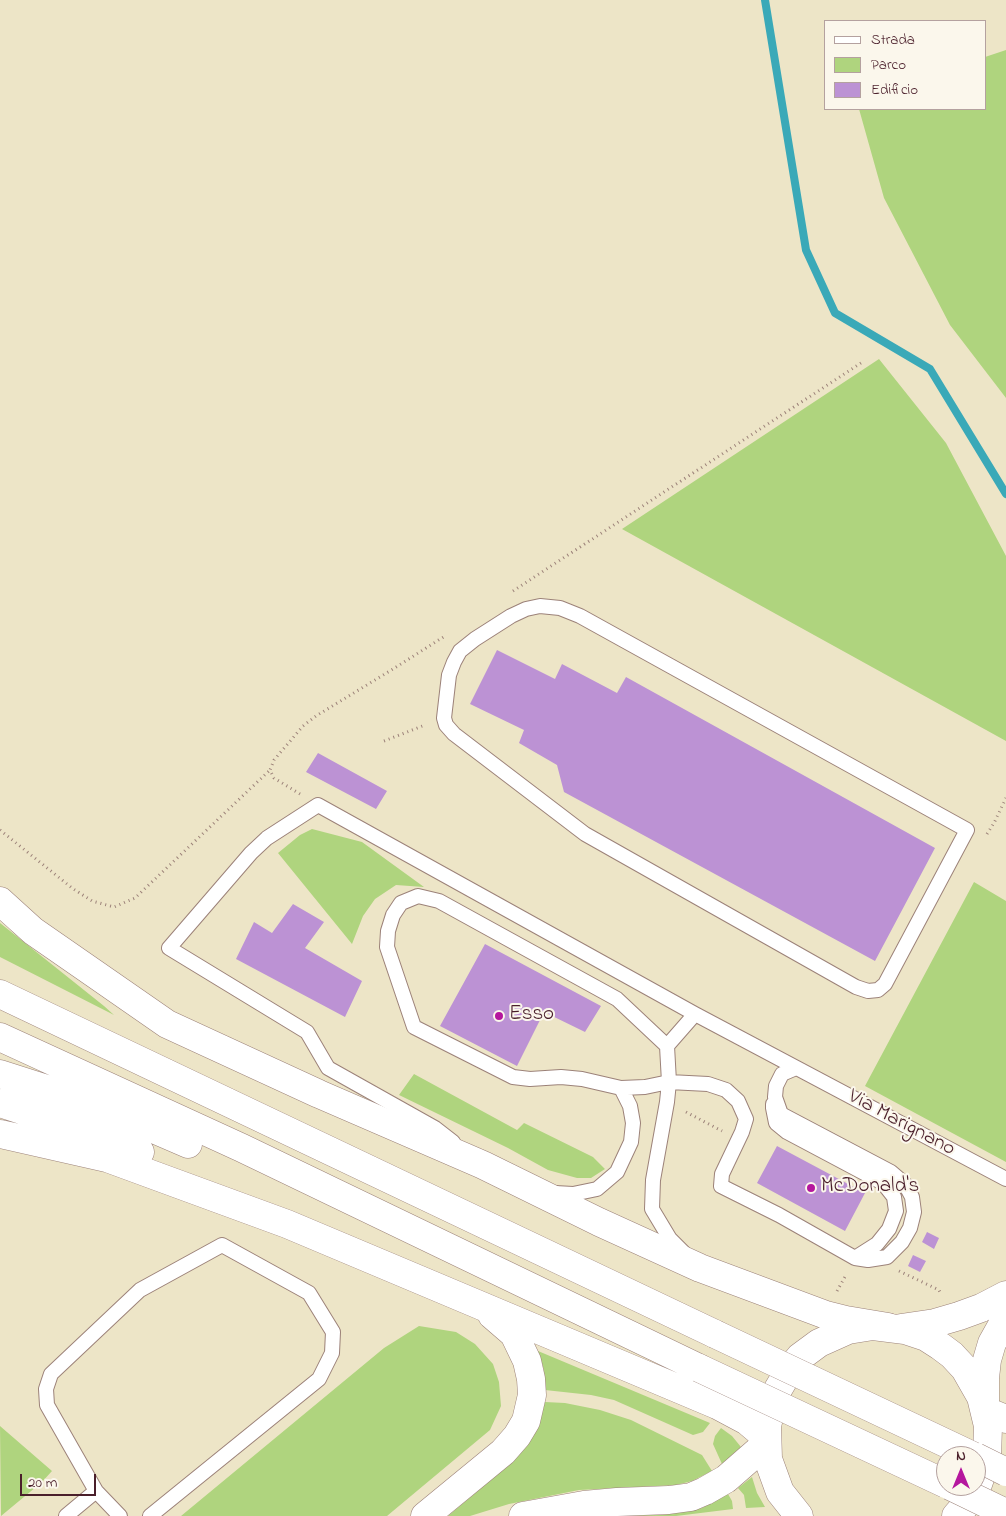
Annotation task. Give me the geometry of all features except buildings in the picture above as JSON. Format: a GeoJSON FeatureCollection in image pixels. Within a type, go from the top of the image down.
{"type":"FeatureCollection","features":[{"type":"Feature","properties":{"kind":"main road"},"geometry":{"type":"LineString","coordinates":[[0,901],[34,931],[167,1024],[319,1094],[483,1165],[657,1250],[700,1268],[826,1315],[903,1329],[922,1335],[952,1355],[965,1369],[974,1381],[981,1397],[996,1415]]}},
{"type":"Feature","properties":{"kind":"main road"},"geometry":{"type":"LineString","coordinates":[[0,994],[951,1446]]}},
{"type":"Feature","properties":{"kind":"main road"},"geometry":{"type":"LineString","coordinates":[[0,1037],[242,1148],[936,1479]]}},
{"type":"Feature","properties":{"kind":"main road"},"geometry":{"type":"LineString","coordinates":[[0,1074],[100,1106],[269,1179],[440,1244]]}},
{"type":"Feature","properties":{"kind":"main road"},"geometry":{"type":"LineString","coordinates":[[0,1103],[93,1133],[197,1175],[287,1224]]}},
{"type":"Feature","properties":{"kind":"main road"},"geometry":{"type":"LineString","coordinates":[[0,1134],[106,1158],[287,1224],[717,1405],[747,1421],[766,1441]]}},
{"type":"Feature","properties":{"kind":"main road"},"geometry":{"type":"LineString","coordinates":[[798,1516],[786,1501],[777,1485],[769,1465],[766,1441],[769,1414],[774,1396],[784,1376],[800,1358],[819,1343],[840,1333],[863,1327],[915,1327],[935,1324],[981,1308],[1006,1295]]}},
{"type":"Feature","properties":{"kind":"main road"},"geometry":{"type":"LineString","coordinates":[[425,1516],[511,1443],[522,1429],[530,1406],[532,1379],[519,1342],[501,1321],[470,1300]]}},
{"type":"Feature","properties":{"kind":"main road"},"geometry":{"type":"LineString","coordinates":[[956,1516],[975,1492],[986,1462],[989,1434],[996,1415],[985,1386],[987,1360],[992,1343],[1006,1318]]}},
{"type":"Feature","properties":{"kind":"main road"},"geometry":{"type":"LineString","coordinates":[[522,1516],[584,1505],[690,1497],[706,1491],[726,1479],[766,1441]]}},
{"type":"Feature","properties":{"kind":"main road"},"geometry":{"type":"LineString","coordinates":[[986,1463],[1006,1472]]}},
{"type":"Feature","properties":{"kind":"main road"},"geometry":{"type":"LineString","coordinates":[[971,1496],[1006,1513]]}},
{"type":"Feature","properties":{"kind":"lane"},"geometry":{"type":"LineString","coordinates":[[540,606],[560,608],[580,616],[967,830],[885,984],[878,990],[868,991],[856,988],[585,834],[454,734],[446,725],[444,718],[449,675],[454,662],[464,647],[519,612],[540,606]]}},
{"type":"Feature","properties":{"kind":"lane"},"geometry":{"type":"LineString","coordinates":[[318,805],[267,838],[251,853],[170,948],[308,1032],[328,1068],[435,1128],[483,1165]]}},
{"type":"Feature","properties":{"kind":"lane","name":"Via Marignano"},"geometry":{"type":"LineString","coordinates":[[318,805],[695,1014],[1006,1179]]}},
{"type":"Feature","properties":{"kind":"lane"},"geometry":{"type":"LineString","coordinates":[[700,1268],[670,1239],[652,1210],[653,1180],[668,1102],[669,1082],[667,1046],[616,999],[439,901],[418,896],[401,903],[394,915],[388,931],[387,947],[414,1027],[513,1077],[530,1079],[562,1077],[582,1079],[621,1088],[669,1082],[708,1084],[726,1090],[738,1102],[746,1119],[739,1139],[722,1174],[721,1186],[780,1215],[855,1258],[868,1260],[887,1257],[902,1242],[910,1228],[914,1212],[912,1197],[905,1184],[891,1172],[781,1114],[775,1097]]}},
{"type":"Feature","properties":{"kind":"lane"},"geometry":{"type":"LineString","coordinates":[[667,1046],[695,1014]]}},
{"type":"Feature","properties":{"kind":"lane"},"geometry":{"type":"LineString","coordinates":[[796,1068],[782,1074],[776,1086],[773,1108],[776,1123],[787,1132],[883,1183],[894,1197],[896,1211],[889,1229],[877,1244],[855,1258]]}},
{"type":"Feature","properties":{"kind":"lane"},"geometry":{"type":"LineString","coordinates":[[536,1192],[572,1194],[597,1190],[617,1172],[631,1142],[633,1123],[630,1106],[621,1088]]}},
{"type":"Feature","properties":{"kind":"lane"},"geometry":{"type":"LineString","coordinates":[[120,1516],[96,1491],[47,1405],[46,1389],[51,1374],[140,1290],[222,1245],[309,1293],[333,1332],[332,1353],[319,1379],[150,1516]]}},
{"type":"Feature","properties":{"kind":"lane"},"geometry":{"type":"LineString","coordinates":[[66,1516],[96,1491]]}},
{"type":"Feature","properties":{"kind":"path"},"geometry":{"type":"LineString","coordinates":[[509,594],[864,361]]}},
{"type":"Feature","properties":{"kind":"path"},"geometry":{"type":"LineString","coordinates":[[0,830],[72,888],[92,901],[114,907],[135,898],[270,770],[274,760],[309,720],[451,632]]}},
{"type":"Feature","properties":{"kind":"path"},"geometry":{"type":"LineString","coordinates":[[384,741],[444,718]]}},
{"type":"Feature","properties":{"kind":"path"},"geometry":{"type":"LineString","coordinates":[[270,770],[279,781],[318,805]]}},
{"type":"Feature","properties":{"kind":"path"},"geometry":{"type":"LineString","coordinates":[[668,1102],[739,1139]]}},
{"type":"Feature","properties":{"kind":"path"},"geometry":{"type":"LineString","coordinates":[[887,1257],[901,1273],[939,1290],[943,1297]]}},
{"type":"Feature","properties":{"kind":"green space"},"geometry":{"type":"Polygon","coordinates":[[[1006,50],[1006,398],[950,325],[884,198],[859,110],[986,110],[986,57],[1006,50]]]}},
{"type":"Feature","properties":{"kind":"green space"},"geometry":{"type":"Polygon","coordinates":[[[879,359],[946,443],[1006,556],[1006,741],[622,529],[879,359]]]}},
{"type":"Feature","properties":{"kind":"green space"},"geometry":{"type":"Polygon","coordinates":[[[312,829],[362,842],[424,887],[396,885],[375,899],[363,916],[352,944],[278,853],[300,835],[312,829]]]}},
{"type":"Feature","properties":{"kind":"green space"},"geometry":{"type":"Polygon","coordinates":[[[974,882],[1006,901],[1006,1162],[865,1086],[974,882]]]}},
{"type":"Feature","properties":{"kind":"green space"},"geometry":{"type":"Polygon","coordinates":[[[0,923],[104,1006],[114,1015],[0,957],[0,923]]]}},
{"type":"Feature","properties":{"kind":"green space"},"geometry":{"type":"Polygon","coordinates":[[[414,1074],[517,1130],[524,1123],[593,1157],[605,1169],[591,1178],[577,1178],[548,1170],[508,1148],[399,1095],[414,1074]]]}},
{"type":"Feature","properties":{"kind":"green space"},"geometry":{"type":"Polygon","coordinates":[[[419,1326],[456,1332],[475,1344],[493,1364],[499,1382],[501,1406],[490,1430],[387,1516],[181,1516],[384,1348],[419,1326]]]}},
{"type":"Feature","properties":{"kind":"green space"},"geometry":{"type":"Polygon","coordinates":[[[538,1351],[710,1423],[703,1432],[693,1435],[614,1400],[591,1395],[545,1390],[544,1370],[538,1351]]]}},
{"type":"Feature","properties":{"kind":"green space"},"geometry":{"type":"Polygon","coordinates":[[[545,1402],[565,1403],[600,1410],[631,1420],[702,1455],[712,1471],[692,1481],[676,1485],[579,1490],[509,1504],[470,1516],[448,1516],[513,1461],[526,1447],[539,1425],[545,1402]]]}},
{"type":"Feature","properties":{"kind":"green space"},"geometry":{"type":"Polygon","coordinates":[[[0,1426],[52,1471],[42,1482],[1,1516],[0,1426]]]}},
{"type":"Feature","properties":{"kind":"green space"},"geometry":{"type":"Polygon","coordinates":[[[721,1428],[732,1436],[741,1447],[722,1464],[713,1444],[715,1436],[721,1428]]]}},
{"type":"Feature","properties":{"kind":"green space"},"geometry":{"type":"Polygon","coordinates":[[[752,1477],[757,1493],[765,1507],[746,1508],[744,1495],[738,1488],[752,1477]]]}},
{"type":"Feature","properties":{"kind":"green space"},"geometry":{"type":"Polygon","coordinates":[[[728,1494],[732,1501],[733,1509],[676,1516],[603,1516],[661,1515],[689,1511],[702,1508],[728,1494]]]}},
{"type":"Feature","properties":{"kind":"waterway"},"geometry":{"type":"LineString","coordinates":[[765,0],[806,250],[835,313],[930,369],[1006,494]]}},
{"type":"Feature","properties":{"kind":"place","name":"Esso"},"geometry":{"type":"Point","coordinates":[499,1016]}},
{"type":"Feature","properties":{"kind":"place","name":"McDonald's"},"geometry":{"type":"Point","coordinates":[811,1188]}}]}
